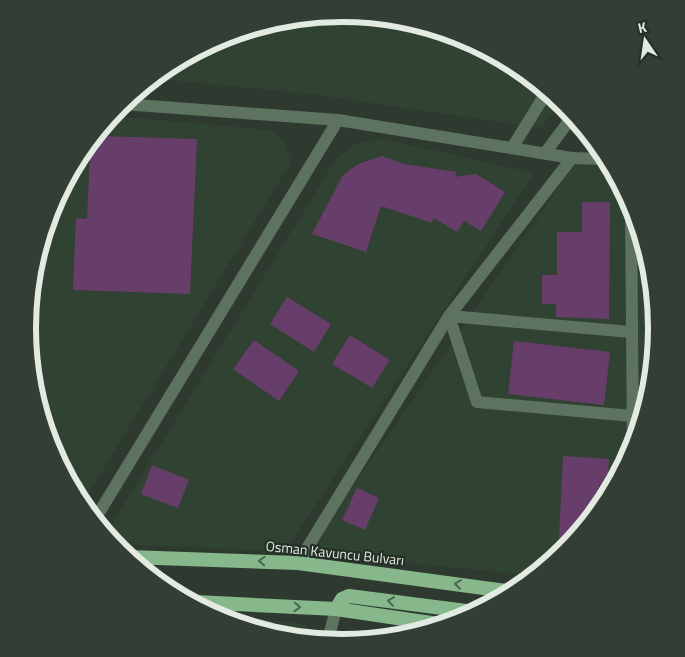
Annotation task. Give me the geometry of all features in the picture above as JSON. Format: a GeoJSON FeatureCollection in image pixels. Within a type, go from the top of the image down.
{"type":"FeatureCollection","features":[{"type":"Feature","properties":{"kind":"highway","name":"Osman Kavuncu Bulvarı"},"geometry":{"type":"LineString","coordinates":[[139,557],[298,563],[502,590]]}},
{"type":"Feature","properties":{"kind":"highway"},"geometry":{"type":"LineString","coordinates":[[336,609],[342,599],[349,596],[461,610]]}},
{"type":"Feature","properties":{"kind":"highway"},"geometry":{"type":"LineString","coordinates":[[206,602],[336,609],[427,622]]}},
{"type":"Feature","properties":{"kind":"street"},"geometry":{"type":"LineString","coordinates":[[512,148],[543,97]]}},
{"type":"Feature","properties":{"kind":"street"},"geometry":{"type":"LineString","coordinates":[[134,105],[338,120],[572,158],[598,159]]}},
{"type":"Feature","properties":{"kind":"street"},"geometry":{"type":"LineString","coordinates":[[99,513],[338,120]]}},
{"type":"Feature","properties":{"kind":"street"},"geometry":{"type":"LineString","coordinates":[[545,153],[568,122]]}},
{"type":"Feature","properties":{"kind":"street"},"geometry":{"type":"LineString","coordinates":[[298,563],[449,316],[572,158]]}},
{"type":"Feature","properties":{"kind":"street"},"geometry":{"type":"LineString","coordinates":[[631,228],[632,426]]}},
{"type":"Feature","properties":{"kind":"street"},"geometry":{"type":"LineString","coordinates":[[449,316],[632,332]]}},
{"type":"Feature","properties":{"kind":"street"},"geometry":{"type":"LineString","coordinates":[[449,316],[477,402],[632,416]]}},
{"type":"Feature","properties":{"kind":"street"},"geometry":{"type":"LineString","coordinates":[[330,634],[336,609]]}},
{"type":"Feature","properties":{"kind":"shaded area"},"geometry":{"type":"Polygon","coordinates":[[[322,23],[363,23],[402,28],[422,33],[478,54],[513,74],[556,109],[541,128],[311,94],[165,79],[189,63],[207,54],[263,33],[283,28],[322,23]]]}},
{"type":"Feature","properties":{"kind":"shaded area"},"geometry":{"type":"Polygon","coordinates":[[[122,117],[269,130],[284,141],[290,159],[289,165],[86,497],[68,464],[47,408],[39,368],[36,328],[39,289],[47,249],[60,211],[77,175],[100,142],[122,117]]]}},
{"type":"Feature","properties":{"kind":"shaded area"},"geometry":{"type":"Polygon","coordinates":[[[383,139],[534,173],[285,551],[125,544],[110,527],[336,159],[355,144],[383,139]]]}},
{"type":"Feature","properties":{"kind":"shaded area"},"geometry":{"type":"Polygon","coordinates":[[[574,165],[602,166],[625,211],[638,249],[643,269],[648,308],[648,349],[643,388],[625,446],[608,482],[585,515],[559,545],[524,575],[307,553],[574,165]]]}},
{"type":"Feature","properties":{"kind":"shaded area"},"geometry":{"type":"Polygon","coordinates":[[[242,617],[304,624],[311,633],[283,629],[242,617]]]}},
{"type":"Feature","properties":{"kind":"building"},"geometry":{"type":"Polygon","coordinates":[[[105,136],[197,139],[190,294],[73,290],[76,218],[87,219],[90,156],[105,136]]]}},
{"type":"Feature","properties":{"kind":"building"},"geometry":{"type":"Polygon","coordinates":[[[382,156],[404,164],[457,172],[454,177],[476,174],[505,192],[481,231],[464,221],[457,232],[434,218],[432,223],[381,206],[366,252],[312,234],[343,175],[358,164],[382,156]]]}},
{"type":"Feature","properties":{"kind":"building"},"geometry":{"type":"Polygon","coordinates":[[[582,202],[610,202],[609,319],[556,317],[556,304],[542,304],[542,275],[557,275],[557,232],[582,232],[582,202]]]}},
{"type":"Feature","properties":{"kind":"building"},"geometry":{"type":"Polygon","coordinates":[[[287,297],[331,324],[314,352],[270,324],[287,297]]]}},
{"type":"Feature","properties":{"kind":"building"},"geometry":{"type":"Polygon","coordinates":[[[350,335],[390,360],[372,388],[332,364],[350,335]]]}},
{"type":"Feature","properties":{"kind":"building"},"geometry":{"type":"Polygon","coordinates":[[[254,340],[299,371],[279,401],[233,369],[254,340]]]}},
{"type":"Feature","properties":{"kind":"building"},"geometry":{"type":"Polygon","coordinates":[[[514,341],[610,352],[604,405],[508,394],[514,341]]]}},
{"type":"Feature","properties":{"kind":"building"},"geometry":{"type":"Polygon","coordinates":[[[563,456],[609,459],[607,483],[606,486],[599,485],[598,497],[573,530],[565,538],[559,538],[563,456]]]}},
{"type":"Feature","properties":{"kind":"building"},"geometry":{"type":"Polygon","coordinates":[[[152,465],[189,480],[178,508],[141,494],[152,465]]]}},
{"type":"Feature","properties":{"kind":"building"},"geometry":{"type":"Polygon","coordinates":[[[357,488],[379,498],[365,530],[342,520],[357,488]]]}}]}
